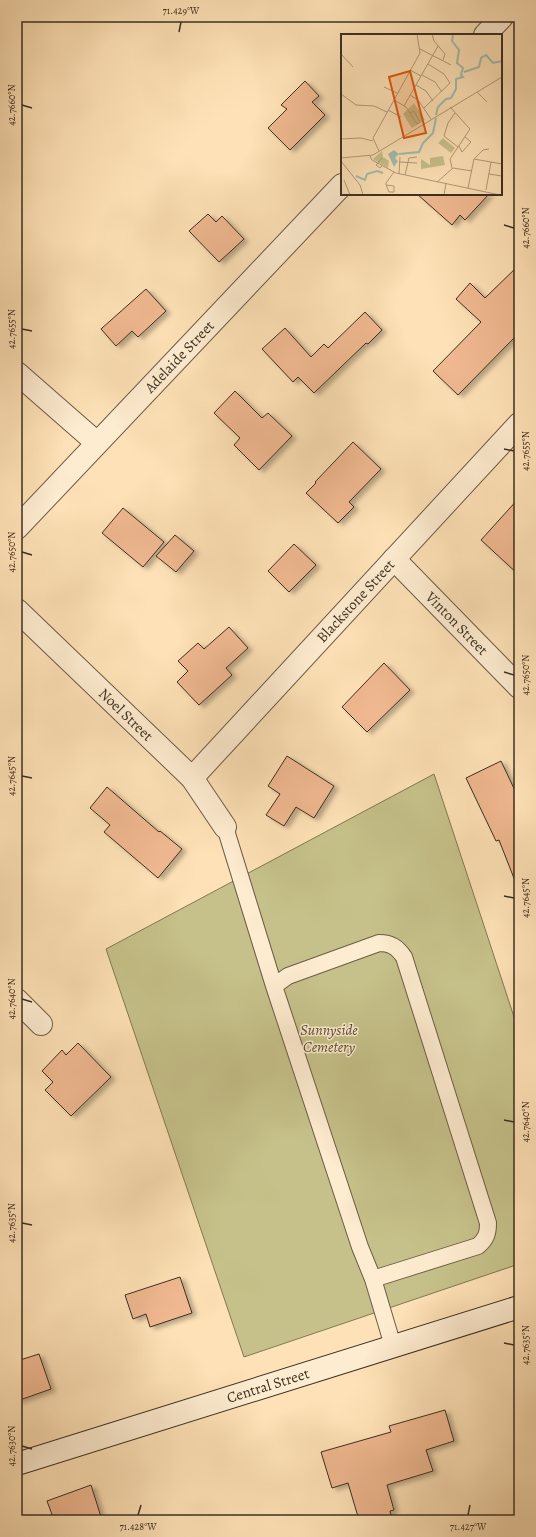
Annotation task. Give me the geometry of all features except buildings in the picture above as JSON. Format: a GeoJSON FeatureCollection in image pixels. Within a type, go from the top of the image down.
{"type":"FeatureCollection","features":[{"type":"Feature","properties":{"kind":"street"},"geometry":{"type":"LineString","coordinates":[[486,34],[502,17]]}},
{"type":"Feature","properties":{"kind":"street","name":"Adelaide Street"},"geometry":{"type":"LineString","coordinates":[[17,528],[341,186]]}},
{"type":"Feature","properties":{"kind":"street"},"geometry":{"type":"LineString","coordinates":[[17,373],[97,443]]}},
{"type":"Feature","properties":{"kind":"street","name":"Blackstone Street"},"geometry":{"type":"LineString","coordinates":[[192,778],[519,424]]}},
{"type":"Feature","properties":{"kind":"street","name":"Vinton Street"},"geometry":{"type":"LineString","coordinates":[[394,559],[519,687]]}},
{"type":"Feature","properties":{"kind":"street","name":"Noel Street"},"geometry":{"type":"LineString","coordinates":[[17,610],[192,778],[225,827]]}},
{"type":"Feature","properties":{"kind":"street"},"geometry":{"type":"LineString","coordinates":[[17,1000],[41,1024]]}},
{"type":"Feature","properties":{"kind":"street","name":"Central Street"},"geometry":{"type":"LineString","coordinates":[[17,1464],[519,1307]]}},
{"type":"Feature","properties":{"kind":"lane"},"geometry":{"type":"LineString","coordinates":[[225,827],[274,986],[360,1247],[373,1280],[393,1346]]}},
{"type":"Feature","properties":{"kind":"lane"},"geometry":{"type":"LineString","coordinates":[[274,986],[288,976],[379,942],[388,943],[398,948],[404,957],[488,1223],[488,1232],[485,1241],[478,1246],[373,1280]]}},
{"type":"Feature","properties":{"kind":"green space","name":"Sunnyside Cemetery"},"geometry":{"type":"Polygon","coordinates":[[[434,774],[519,1032],[519,1264],[244,1357],[106,949],[434,774]]]}}]}
